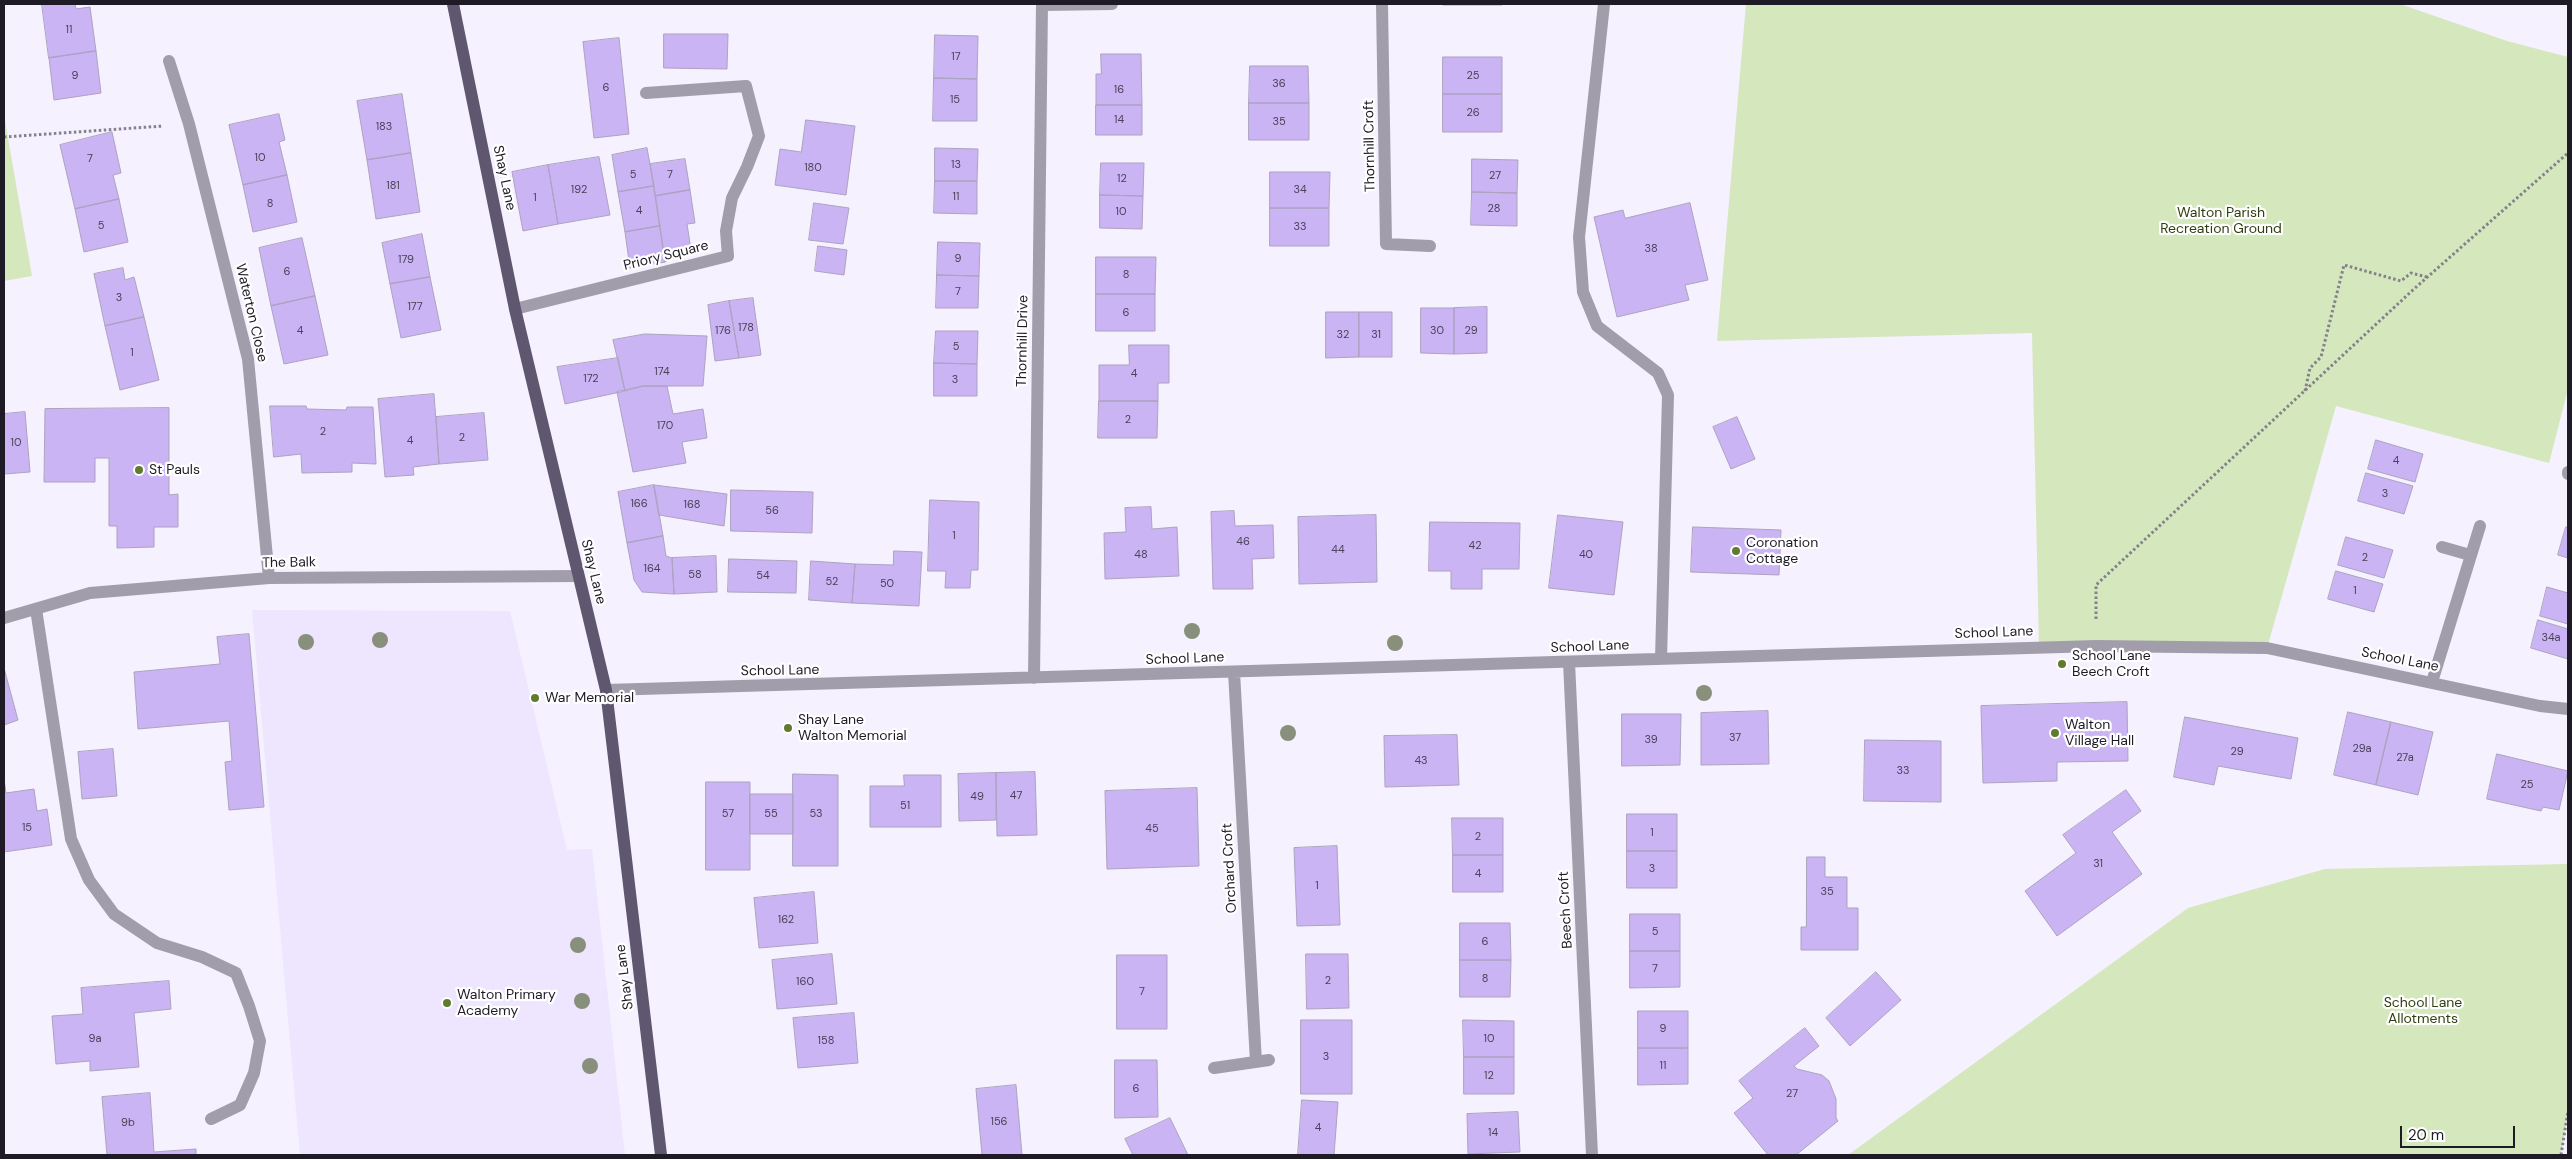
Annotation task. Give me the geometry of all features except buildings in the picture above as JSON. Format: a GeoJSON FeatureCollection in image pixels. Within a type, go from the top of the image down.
{"type":"FeatureCollection","features":[{"type":"Feature","properties":{"kind":"main road","name":"Shay Lane"},"geometry":{"type":"LineString","coordinates":[[452,4],[515,309],[606,690],[661,1155]]}},
{"type":"Feature","properties":{"kind":"street"},"geometry":{"type":"LineString","coordinates":[[1042,4],[1112,4]]}},
{"type":"Feature","properties":{"kind":"street","name":"Thornhill Drive"},"geometry":{"type":"LineString","coordinates":[[1034,678],[1042,4]]}},
{"type":"Feature","properties":{"kind":"street","name":"Thornhill Croft"},"geometry":{"type":"LineString","coordinates":[[1382,4],[1386,244],[1430,246]]}},
{"type":"Feature","properties":{"kind":"street"},"geometry":{"type":"LineString","coordinates":[[1604,4],[1579,237],[1583,292],[1597,326],[1658,373],[1668,395],[1661,659]]}},
{"type":"Feature","properties":{"kind":"street","name":"Waterton Close"},"geometry":{"type":"LineString","coordinates":[[169,61],[189,124],[248,359],[269,578]]}},
{"type":"Feature","properties":{"kind":"street","name":"Priory Square"},"geometry":{"type":"LineString","coordinates":[[515,309],[728,256],[726,231],[732,198],[759,136],[746,86],[646,93]]}},
{"type":"Feature","properties":{"kind":"street"},"geometry":{"type":"LineString","coordinates":[[2432,682],[2480,526]]}},
{"type":"Feature","properties":{"kind":"street"},"geometry":{"type":"LineString","coordinates":[[2442,547],[2470,555]]}},
{"type":"Feature","properties":{"kind":"street","name":"The Balk"},"geometry":{"type":"LineString","coordinates":[[4,618],[90,594],[269,578],[578,576]]}},
{"type":"Feature","properties":{"kind":"street"},"geometry":{"type":"LineString","coordinates":[[36,609],[71,839],[88,880],[114,914],[157,943],[202,957],[236,973],[249,1006],[260,1041],[254,1073],[240,1105],[211,1119]]}},
{"type":"Feature","properties":{"kind":"street","name":"School Lane"},"geometry":{"type":"LineString","coordinates":[[606,690],[2096,646],[2267,648],[2540,706],[2568,709]]}},
{"type":"Feature","properties":{"kind":"street","name":"Beech Croft"},"geometry":{"type":"LineString","coordinates":[[1569,662],[1592,1155]]}},
{"type":"Feature","properties":{"kind":"street","name":"Orchard Croft"},"geometry":{"type":"LineString","coordinates":[[1234,672],[1256,1062]]}},
{"type":"Feature","properties":{"kind":"street"},"geometry":{"type":"LineString","coordinates":[[1214,1068],[1269,1060]]}},
{"type":"Feature","properties":{"kind":"path"},"geometry":{"type":"LineString","coordinates":[[4,137],[189,124]]}},
{"type":"Feature","properties":{"kind":"path"},"geometry":{"type":"LineString","coordinates":[[2096,646],[2096,585],[2427,277],[2568,153]]}},
{"type":"Feature","properties":{"kind":"path"},"geometry":{"type":"LineString","coordinates":[[2305,392],[2310,368],[2321,357],[2344,265],[2401,281],[2411,273],[2427,277]]}},
{"type":"Feature","properties":{"kind":"path"},"geometry":{"type":"LineString","coordinates":[[2561,1155],[2568,1111]]}},
{"type":"Feature","properties":{"kind":"shaded area","name":"Walton Primary Academy"},"geometry":{"type":"Polygon","coordinates":[[[252,610],[510,611],[567,850],[592,849],[625,1155],[300,1155],[252,610]]]}},
{"type":"Feature","properties":{"kind":"green space","name":"Walton Parish Recreation Ground"},"geometry":{"type":"Polygon","coordinates":[[[1746,4],[2400,4],[2507,41],[2568,57],[2568,389],[2549,463],[2336,406],[2267,648],[2039,646],[2032,333],[1717,341],[1746,4]]]}},
{"type":"Feature","properties":{"kind":"green space"},"geometry":{"type":"Polygon","coordinates":[[[4,115],[32,276],[4,281],[4,115]]]}},
{"type":"Feature","properties":{"kind":"green space","name":"School Lane Allotments"},"geometry":{"type":"Polygon","coordinates":[[[2568,864],[2568,1111],[2561,1155],[1848,1155],[2188,908],[2325,869],[2568,864]]]}},
{"type":"Feature","properties":{"kind":"place","name":"St Pauls"},"geometry":{"type":"Point","coordinates":[139,470]}},
{"type":"Feature","properties":{"kind":"place","name":"Coronation Cottage"},"geometry":{"type":"Point","coordinates":[1736,551]}},
{"type":"Feature","properties":{"kind":"place","name":"School Lane Beech Croft"},"geometry":{"type":"Point","coordinates":[2062,664]}},
{"type":"Feature","properties":{"kind":"place","name":"War Memorial"},"geometry":{"type":"Point","coordinates":[535,698]}},
{"type":"Feature","properties":{"kind":"place","name":"Shay Lane Walton Memorial"},"geometry":{"type":"Point","coordinates":[788,728]}},
{"type":"Feature","properties":{"kind":"place","name":"Walton Village Hall"},"geometry":{"type":"Point","coordinates":[2055,733]}},
{"type":"Feature","properties":{"kind":"place","name":"Walton Primary Academy"},"geometry":{"type":"Point","coordinates":[447,1003]}}]}
